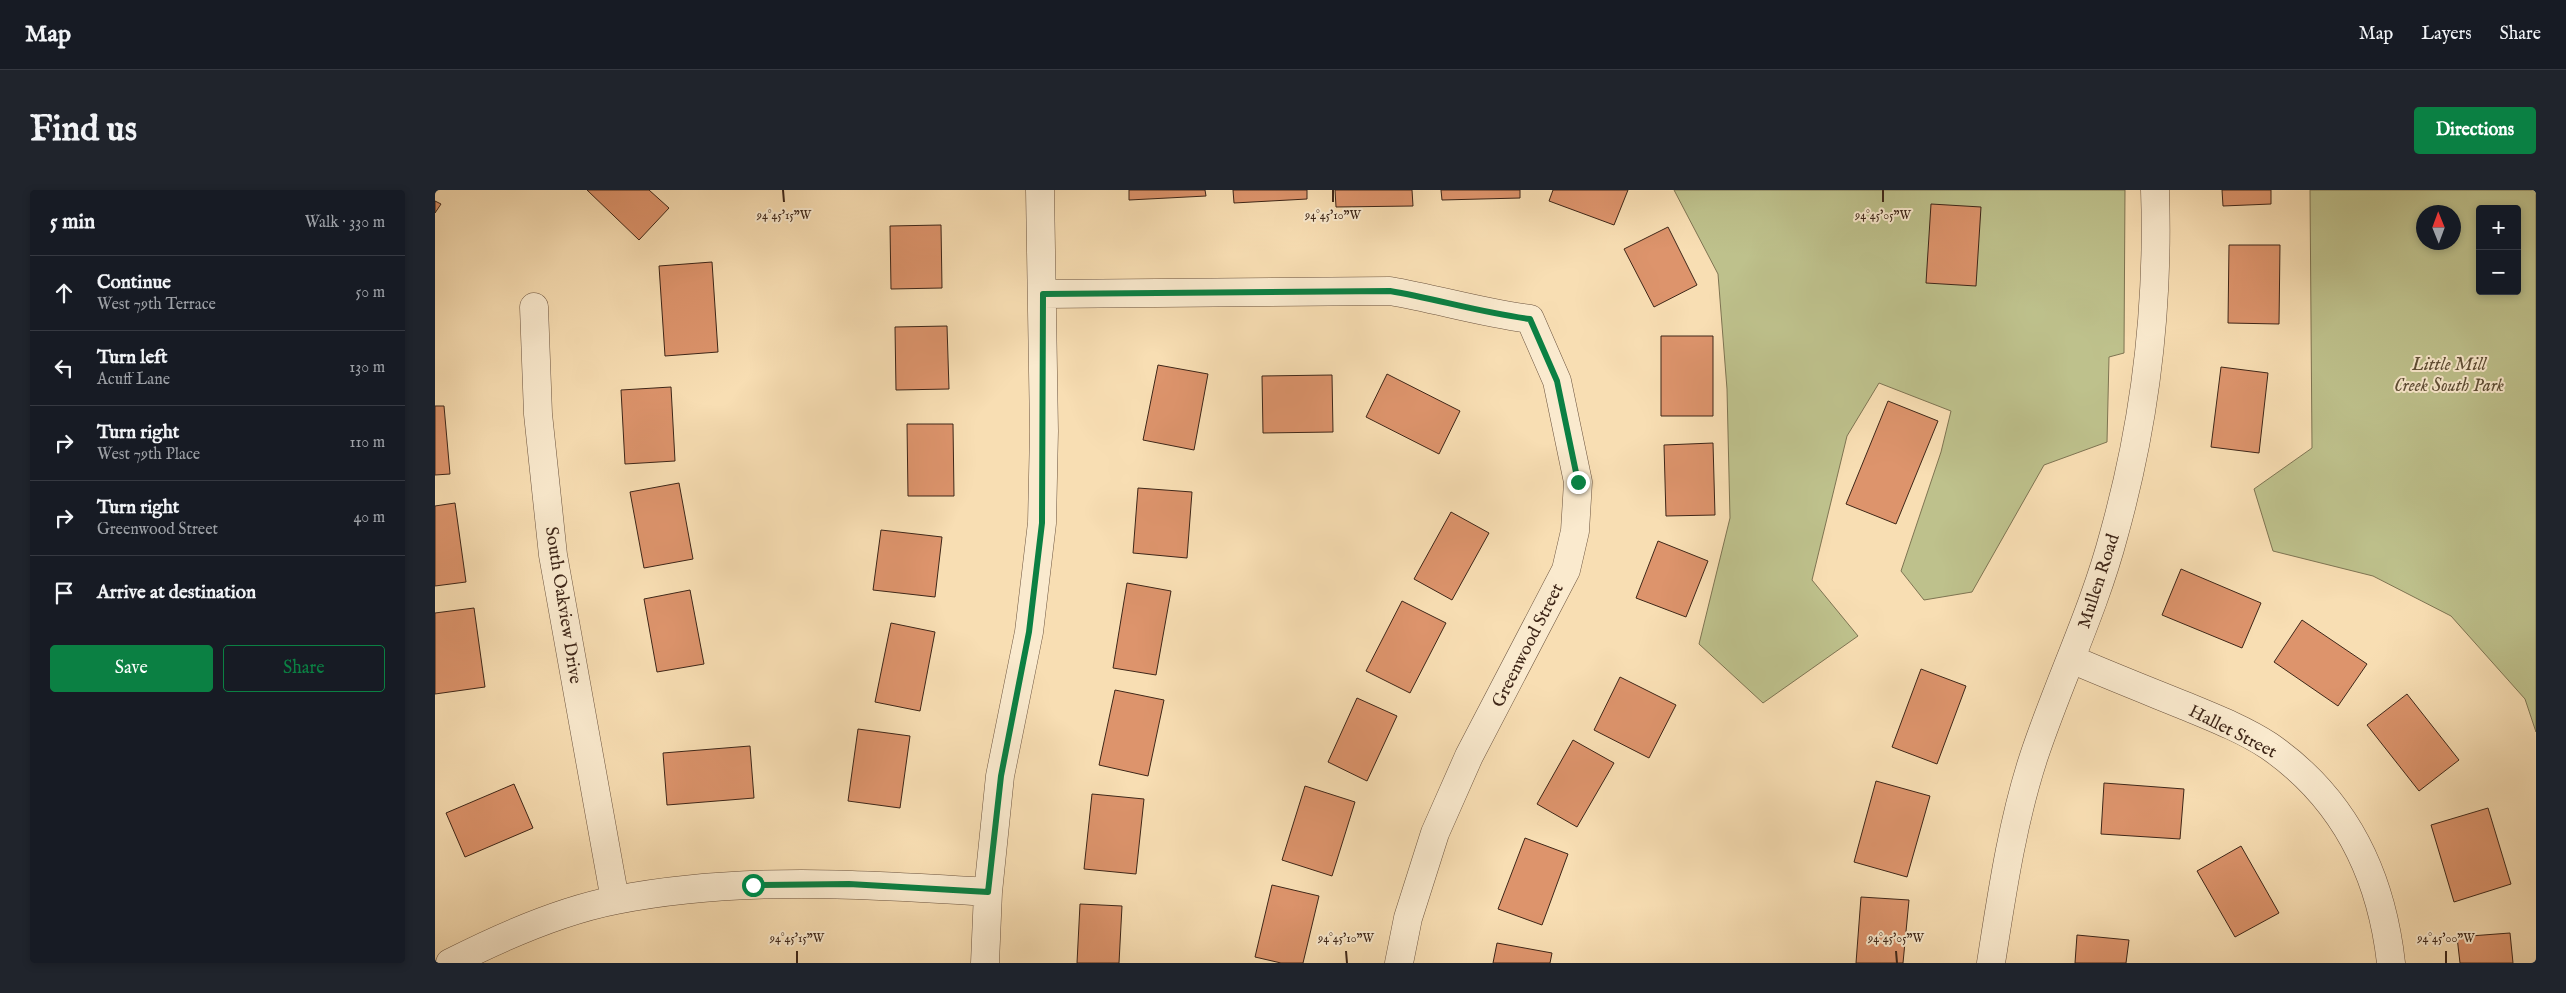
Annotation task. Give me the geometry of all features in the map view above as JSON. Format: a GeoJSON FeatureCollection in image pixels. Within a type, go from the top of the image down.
{"type":"FeatureCollection","features":[{"type":"Feature","properties":{"kind":"street"},"geometry":{"type":"LineString","coordinates":[[985,963],[988,892],[1001,776],[1029,632],[1042,523],[1043,294],[1040,190]]}},
{"type":"Feature","properties":{"kind":"street","name":"Mullen Road"},"geometry":{"type":"LineString","coordinates":[[1991,963],[2007,860],[2031,766],[2114,535],[2139,424],[2152,333],[2155,190]]}},
{"type":"Feature","properties":{"kind":"street","name":"Greenwood Street"},"geometry":{"type":"LineString","coordinates":[[1043,294],[1390,291],[1422,296],[1488,314],[1530,319],[1557,381],[1578,482],[1575,531],[1566,570],[1469,756],[1435,833],[1408,918],[1399,963]]}},
{"type":"Feature","properties":{"kind":"street","name":"South Oakview Drive"},"geometry":{"type":"LineString","coordinates":[[534,307],[539,414],[553,555],[615,900]]}},
{"type":"Feature","properties":{"kind":"street","name":"Hallet Street"},"geometry":{"type":"LineString","coordinates":[[2071,659],[2222,721],[2267,745],[2312,782],[2332,804],[2361,850],[2374,880],[2388,936],[2391,963]]}},
{"type":"Feature","properties":{"kind":"street"},"geometry":{"type":"LineString","coordinates":[[450,963],[487,944],[567,914],[615,900],[673,892],[753,885],[849,884],[988,892]]}},
{"type":"Feature","properties":{"kind":"green space"},"geometry":{"type":"Polygon","coordinates":[[[1674,190],[2125,190],[2124,353],[2109,357],[2107,442],[2044,465],[1972,592],[1924,600],[1901,571],[1941,452],[1951,411],[1879,383],[1847,436],[1812,580],[1858,636],[1763,703],[1699,644],[1730,518],[1727,389],[1718,274],[1674,190]]]}},
{"type":"Feature","properties":{"kind":"green space","name":"Little Mill Creek South Park"},"geometry":{"type":"Polygon","coordinates":[[[2310,190],[2536,190],[2536,732],[2525,699],[2451,616],[2373,576],[2273,551],[2254,489],[2312,448],[2310,190]]]}},
{"type":"Feature","properties":{"kind":"building"},"geometry":{"type":"Polygon","coordinates":[[[587,190],[649,190],[669,208],[639,240],[587,190]]]}},
{"type":"Feature","properties":{"kind":"building"},"geometry":{"type":"Polygon","coordinates":[[[1129,190],[1205,190],[1206,196],[1129,200],[1129,190]]]}},
{"type":"Feature","properties":{"kind":"building"},"geometry":{"type":"Polygon","coordinates":[[[1233,190],[1307,190],[1307,199],[1234,203],[1233,190]]]}},
{"type":"Feature","properties":{"kind":"building"},"geometry":{"type":"Polygon","coordinates":[[[1335,190],[1412,190],[1413,206],[1336,207],[1335,190]]]}},
{"type":"Feature","properties":{"kind":"building"},"geometry":{"type":"Polygon","coordinates":[[[1441,190],[1520,190],[1520,198],[1442,200],[1441,190]]]}},
{"type":"Feature","properties":{"kind":"building"},"geometry":{"type":"Polygon","coordinates":[[[1553,190],[1628,190],[1614,225],[1549,201],[1553,190]]]}},
{"type":"Feature","properties":{"kind":"building"},"geometry":{"type":"Polygon","coordinates":[[[2222,190],[2271,190],[2271,204],[2223,206],[2222,190]]]}},
{"type":"Feature","properties":{"kind":"building"},"geometry":{"type":"Polygon","coordinates":[[[435,201],[441,204],[435,213],[435,201]]]}},
{"type":"Feature","properties":{"kind":"building"},"geometry":{"type":"Polygon","coordinates":[[[1931,204],[1981,207],[1976,286],[1926,283],[1931,204]]]}},
{"type":"Feature","properties":{"kind":"building"},"geometry":{"type":"Polygon","coordinates":[[[941,225],[942,288],[891,289],[890,226],[941,225]]]}},
{"type":"Feature","properties":{"kind":"building"},"geometry":{"type":"Polygon","coordinates":[[[1668,227],[1697,285],[1654,307],[1624,249],[1668,227]]]}},
{"type":"Feature","properties":{"kind":"building"},"geometry":{"type":"Polygon","coordinates":[[[2229,245],[2280,245],[2279,324],[2228,323],[2229,245]]]}},
{"type":"Feature","properties":{"kind":"building"},"geometry":{"type":"Polygon","coordinates":[[[712,262],[718,352],[665,356],[659,266],[712,262]]]}},
{"type":"Feature","properties":{"kind":"building"},"geometry":{"type":"Polygon","coordinates":[[[947,326],[949,389],[896,390],[895,327],[947,326]]]}},
{"type":"Feature","properties":{"kind":"building"},"geometry":{"type":"Polygon","coordinates":[[[1661,336],[1713,336],[1713,416],[1661,416],[1661,336]]]}},
{"type":"Feature","properties":{"kind":"building"},"geometry":{"type":"Polygon","coordinates":[[[1158,365],[1208,374],[1194,450],[1143,440],[1158,365]]]}},
{"type":"Feature","properties":{"kind":"building"},"geometry":{"type":"Polygon","coordinates":[[[2221,367],[2268,373],[2259,453],[2211,447],[2221,367]]]}},
{"type":"Feature","properties":{"kind":"building"},"geometry":{"type":"Polygon","coordinates":[[[1387,374],[1460,411],[1439,454],[1366,417],[1387,374]]]}},
{"type":"Feature","properties":{"kind":"building"},"geometry":{"type":"Polygon","coordinates":[[[1332,375],[1333,432],[1263,433],[1262,376],[1332,375]]]}},
{"type":"Feature","properties":{"kind":"building"},"geometry":{"type":"Polygon","coordinates":[[[671,387],[675,461],[625,464],[621,390],[671,387]]]}},
{"type":"Feature","properties":{"kind":"building"},"geometry":{"type":"Polygon","coordinates":[[[1888,401],[1938,421],[1896,524],[1846,504],[1888,401]]]}},
{"type":"Feature","properties":{"kind":"building"},"geometry":{"type":"Polygon","coordinates":[[[435,406],[444,406],[450,474],[435,475],[435,406]]]}},
{"type":"Feature","properties":{"kind":"building"},"geometry":{"type":"Polygon","coordinates":[[[907,424],[953,424],[954,496],[908,496],[907,424]]]}},
{"type":"Feature","properties":{"kind":"building"},"geometry":{"type":"Polygon","coordinates":[[[1713,443],[1715,515],[1666,516],[1664,445],[1713,443]]]}},
{"type":"Feature","properties":{"kind":"building"},"geometry":{"type":"Polygon","coordinates":[[[679,483],[693,559],[644,568],[630,492],[679,483]]]}},
{"type":"Feature","properties":{"kind":"building"},"geometry":{"type":"Polygon","coordinates":[[[1138,488],[1192,492],[1187,558],[1133,553],[1138,488]]]}},
{"type":"Feature","properties":{"kind":"building"},"geometry":{"type":"Polygon","coordinates":[[[455,503],[466,582],[435,586],[435,506],[455,503]]]}},
{"type":"Feature","properties":{"kind":"building"},"geometry":{"type":"Polygon","coordinates":[[[1451,512],[1489,533],[1452,600],[1414,579],[1451,512]]]}},
{"type":"Feature","properties":{"kind":"building"},"geometry":{"type":"Polygon","coordinates":[[[881,530],[942,537],[935,597],[873,590],[881,530]]]}},
{"type":"Feature","properties":{"kind":"building"},"geometry":{"type":"Polygon","coordinates":[[[1658,541],[1708,561],[1686,617],[1636,598],[1658,541]]]}},
{"type":"Feature","properties":{"kind":"building"},"geometry":{"type":"Polygon","coordinates":[[[2181,569],[2261,603],[2242,648],[2162,615],[2181,569]]]}},
{"type":"Feature","properties":{"kind":"building"},"geometry":{"type":"Polygon","coordinates":[[[1127,583],[1171,591],[1156,675],[1113,668],[1127,583]]]}},
{"type":"Feature","properties":{"kind":"building"},"geometry":{"type":"Polygon","coordinates":[[[690,590],[704,664],[657,672],[644,599],[690,590]]]}},
{"type":"Feature","properties":{"kind":"building"},"geometry":{"type":"Polygon","coordinates":[[[1402,601],[1446,623],[1410,693],[1366,671],[1402,601]]]}},
{"type":"Feature","properties":{"kind":"building"},"geometry":{"type":"Polygon","coordinates":[[[474,608],[485,687],[435,694],[435,613],[474,608]]]}},
{"type":"Feature","properties":{"kind":"building"},"geometry":{"type":"Polygon","coordinates":[[[2302,620],[2367,664],[2338,706],[2274,662],[2302,620]]]}},
{"type":"Feature","properties":{"kind":"building"},"geometry":{"type":"Polygon","coordinates":[[[891,623],[935,632],[920,711],[875,702],[891,623]]]}},
{"type":"Feature","properties":{"kind":"building"},"geometry":{"type":"Polygon","coordinates":[[[1921,669],[1966,686],[1937,764],[1892,747],[1921,669]]]}},
{"type":"Feature","properties":{"kind":"building"},"geometry":{"type":"Polygon","coordinates":[[[1620,677],[1676,705],[1649,758],[1594,730],[1620,677]]]}},
{"type":"Feature","properties":{"kind":"building"},"geometry":{"type":"Polygon","coordinates":[[[1115,690],[1164,700],[1148,776],[1099,765],[1115,690]]]}},
{"type":"Feature","properties":{"kind":"building"},"geometry":{"type":"Polygon","coordinates":[[[2407,694],[2459,760],[2419,791],[2367,725],[2407,694]]]}},
{"type":"Feature","properties":{"kind":"building"},"geometry":{"type":"Polygon","coordinates":[[[1357,698],[1397,716],[1367,781],[1328,762],[1357,698]]]}},
{"type":"Feature","properties":{"kind":"building"},"geometry":{"type":"Polygon","coordinates":[[[858,729],[910,736],[900,808],[848,801],[858,729]]]}},
{"type":"Feature","properties":{"kind":"building"},"geometry":{"type":"Polygon","coordinates":[[[1573,740],[1614,763],[1577,827],[1537,804],[1573,740]]]}},
{"type":"Feature","properties":{"kind":"building"},"geometry":{"type":"Polygon","coordinates":[[[750,746],[754,798],[667,805],[663,753],[750,746]]]}},
{"type":"Feature","properties":{"kind":"building"},"geometry":{"type":"Polygon","coordinates":[[[1876,781],[1930,796],[1907,877],[1854,862],[1876,781]]]}},
{"type":"Feature","properties":{"kind":"building"},"geometry":{"type":"Polygon","coordinates":[[[2104,783],[2184,789],[2180,839],[2101,834],[2104,783]]]}},
{"type":"Feature","properties":{"kind":"building"},"geometry":{"type":"Polygon","coordinates":[[[514,784],[533,828],[465,857],[446,813],[514,784]]]}},
{"type":"Feature","properties":{"kind":"building"},"geometry":{"type":"Polygon","coordinates":[[[1305,786],[1355,802],[1332,876],[1282,860],[1305,786]]]}},
{"type":"Feature","properties":{"kind":"building"},"geometry":{"type":"Polygon","coordinates":[[[1092,794],[1144,799],[1136,874],[1084,869],[1092,794]]]}},
{"type":"Feature","properties":{"kind":"building"},"geometry":{"type":"Polygon","coordinates":[[[2488,808],[2511,884],[2454,902],[2431,825],[2488,808]]]}},
{"type":"Feature","properties":{"kind":"building"},"geometry":{"type":"Polygon","coordinates":[[[1525,838],[1568,854],[1542,925],[1498,909],[1525,838]]]}},
{"type":"Feature","properties":{"kind":"building"},"geometry":{"type":"Polygon","coordinates":[[[2241,846],[2279,913],[2235,937],[2197,871],[2241,846]]]}},
{"type":"Feature","properties":{"kind":"building"},"geometry":{"type":"Polygon","coordinates":[[[1272,885],[1319,896],[1303,963],[1281,963],[1255,957],[1272,885]]]}},
{"type":"Feature","properties":{"kind":"building"},"geometry":{"type":"Polygon","coordinates":[[[1861,897],[1909,900],[1903,963],[1856,963],[1861,897]]]}},
{"type":"Feature","properties":{"kind":"building"},"geometry":{"type":"Polygon","coordinates":[[[1080,904],[1122,906],[1119,963],[1077,963],[1080,904]]]}},
{"type":"Feature","properties":{"kind":"building"},"geometry":{"type":"Polygon","coordinates":[[[2510,933],[2513,963],[2460,963],[2457,937],[2510,933]]]}},
{"type":"Feature","properties":{"kind":"building"},"geometry":{"type":"Polygon","coordinates":[[[2077,935],[2129,940],[2126,963],[2075,963],[2077,935]]]}},
{"type":"Feature","properties":{"kind":"building"},"geometry":{"type":"Polygon","coordinates":[[[1497,943],[1552,953],[1550,963],[1493,963],[1497,943]]]}},
{"type":"Feature","properties":{"kind":"route"},"geometry":{"type":"LineString","coordinates":[[753,885],[849,884],[988,892],[1001,776],[1029,632],[1042,523],[1044,431],[1043,294],[1390,291],[1422,296],[1488,314],[1530,319],[1557,381],[1578,482]]}}]}
